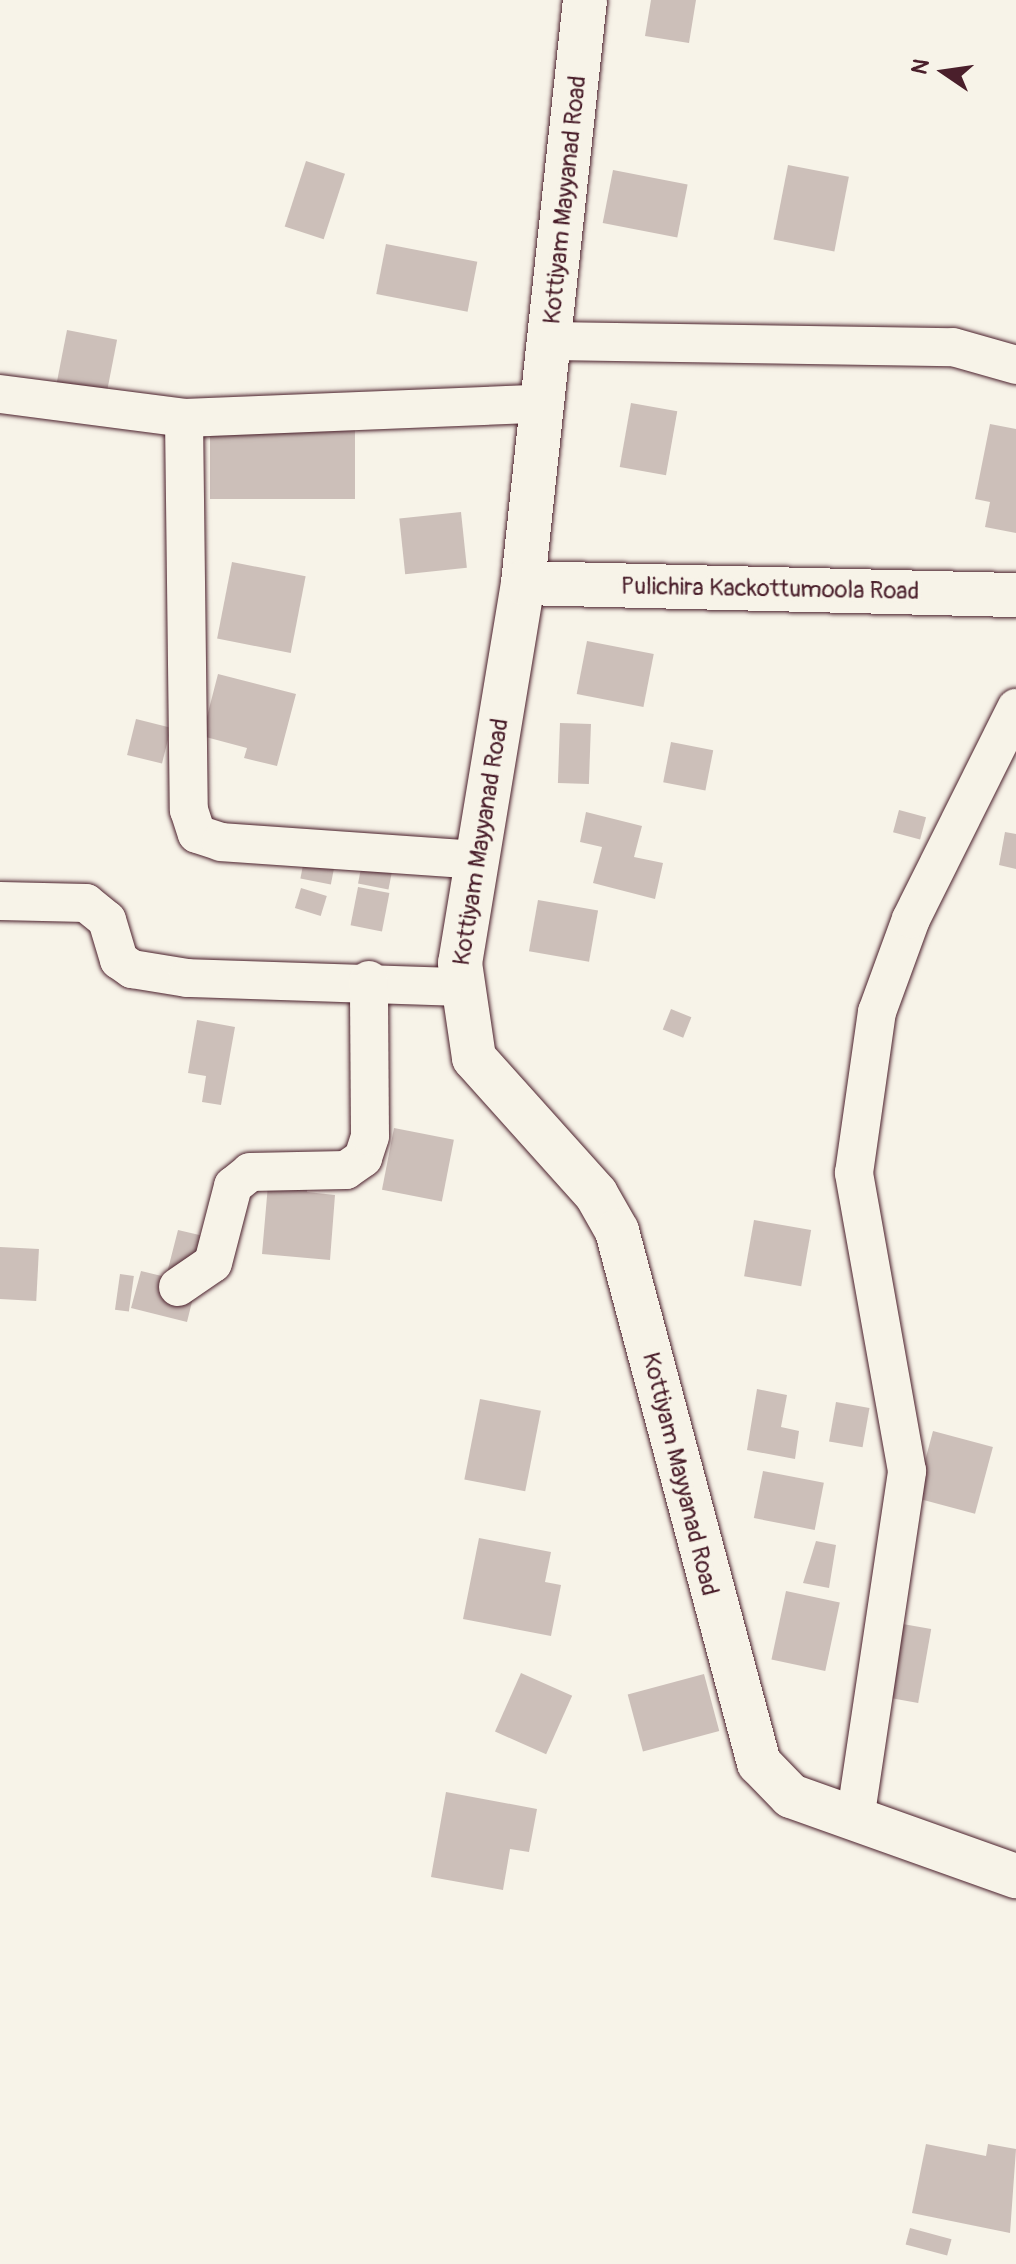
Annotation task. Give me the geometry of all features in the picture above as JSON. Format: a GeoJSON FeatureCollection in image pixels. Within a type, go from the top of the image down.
{"type":"FeatureCollection","features":[{"type":"Feature","properties":{"kind":"main road","name":"Kottiyam Mayyanad Road"},"geometry":{"type":"LineString","coordinates":[[585,0],[551,341],[537,404],[523,583],[458,987],[474,1058],[596,1194],[617,1231],[759,1763],[791,1796],[1016,1876]]}},
{"type":"Feature","properties":{"kind":"main road","name":"Pulichira Kackottumoola Road"},"geometry":{"type":"LineString","coordinates":[[523,583],[1016,595]]}},
{"type":"Feature","properties":{"kind":"street"},"geometry":{"type":"LineString","coordinates":[[551,341],[953,347],[1016,365]]}},
{"type":"Feature","properties":{"kind":"street"},"geometry":{"type":"LineString","coordinates":[[0,394],[184,418],[537,404]]}},
{"type":"Feature","properties":{"kind":"street"},"geometry":{"type":"LineString","coordinates":[[184,418],[189,810],[197,834],[221,842],[479,860]]}},
{"type":"Feature","properties":{"kind":"street"},"geometry":{"type":"LineString","coordinates":[[855,1820],[907,1471],[854,1173],[874,1027],[911,919],[1016,708]]}},
{"type":"Feature","properties":{"kind":"street"},"geometry":{"type":"LineString","coordinates":[[0,901],[86,903],[107,920],[119,960],[132,969],[187,978],[369,980],[458,987]]}},
{"type":"Feature","properties":{"kind":"street"},"geometry":{"type":"LineString","coordinates":[[178,1287],[213,1263],[233,1186],[250,1172],[277,1166],[346,1170],[363,1158],[370,1136],[369,980]]}},
{"type":"Feature","properties":{"kind":"building"},"geometry":{"type":"Polygon","coordinates":[[[651,0],[696,0],[689,43],[645,36],[651,0]]]}},
{"type":"Feature","properties":{"kind":"building"},"geometry":{"type":"Polygon","coordinates":[[[306,161],[345,174],[324,239],[285,227],[306,161]]]}},
{"type":"Feature","properties":{"kind":"building"},"geometry":{"type":"Polygon","coordinates":[[[788,165],[849,177],[834,251],[773,240],[788,165]]]}},
{"type":"Feature","properties":{"kind":"building"},"geometry":{"type":"Polygon","coordinates":[[[613,170],[688,185],[677,238],[603,223],[613,170]]]}},
{"type":"Feature","properties":{"kind":"building"},"geometry":{"type":"Polygon","coordinates":[[[386,244],[477,262],[468,312],[376,294],[386,244]]]}},
{"type":"Feature","properties":{"kind":"building"},"geometry":{"type":"Polygon","coordinates":[[[67,330],[117,340],[106,396],[56,386],[67,330]]]}},
{"type":"Feature","properties":{"kind":"building"},"geometry":{"type":"Polygon","coordinates":[[[631,403],[677,411],[666,475],[620,467],[631,403]]]}},
{"type":"Feature","properties":{"kind":"building"},"geometry":{"type":"Polygon","coordinates":[[[210,424],[355,424],[355,499],[210,499],[210,424]]]}},
{"type":"Feature","properties":{"kind":"building"},"geometry":{"type":"Polygon","coordinates":[[[990,424],[1016,429],[1016,533],[985,527],[990,502],[975,499],[990,424]]]}},
{"type":"Feature","properties":{"kind":"building"},"geometry":{"type":"Polygon","coordinates":[[[461,512],[467,568],[405,574],[399,518],[461,512]]]}},
{"type":"Feature","properties":{"kind":"building"},"geometry":{"type":"Polygon","coordinates":[[[232,562],[306,576],[291,653],[217,639],[232,562]]]}},
{"type":"Feature","properties":{"kind":"building"},"geometry":{"type":"Polygon","coordinates":[[[587,641],[654,654],[643,707],[577,694],[587,641]]]}},
{"type":"Feature","properties":{"kind":"building"},"geometry":{"type":"Polygon","coordinates":[[[218,674],[296,694],[277,766],[244,758],[247,748],[202,736],[218,674]]]}},
{"type":"Feature","properties":{"kind":"building"},"geometry":{"type":"Polygon","coordinates":[[[136,719],[171,728],[162,764],[127,755],[136,719]]]}},
{"type":"Feature","properties":{"kind":"building"},"geometry":{"type":"Polygon","coordinates":[[[560,723],[591,724],[589,784],[558,783],[560,723]]]}},
{"type":"Feature","properties":{"kind":"building"},"geometry":{"type":"Polygon","coordinates":[[[671,742],[713,750],[705,790],[663,782],[671,742]]]}},
{"type":"Feature","properties":{"kind":"building"},"geometry":{"type":"Polygon","coordinates":[[[899,810],[926,817],[920,839],[893,832],[899,810]]]}},
{"type":"Feature","properties":{"kind":"building"},"geometry":{"type":"Polygon","coordinates":[[[586,812],[642,826],[634,857],[663,863],[655,899],[593,883],[602,847],[580,842],[586,812]]]}},
{"type":"Feature","properties":{"kind":"building"},"geometry":{"type":"Polygon","coordinates":[[[1005,832],[1016,834],[1016,869],[999,865],[1005,832]]]}},
{"type":"Feature","properties":{"kind":"building"},"geometry":{"type":"Polygon","coordinates":[[[305,855],[335,861],[331,884],[300,879],[305,855]]]}},
{"type":"Feature","properties":{"kind":"building"},"geometry":{"type":"Polygon","coordinates":[[[363,858],[393,864],[388,889],[358,884],[363,858]]]}},
{"type":"Feature","properties":{"kind":"building"},"geometry":{"type":"Polygon","coordinates":[[[358,887],[389,893],[382,931],[351,925],[358,887]]]}},
{"type":"Feature","properties":{"kind":"building"},"geometry":{"type":"Polygon","coordinates":[[[301,888],[327,896],[321,916],[295,908],[301,888]]]}},
{"type":"Feature","properties":{"kind":"building"},"geometry":{"type":"Polygon","coordinates":[[[538,900],[598,911],[589,962],[529,951],[538,900]]]}},
{"type":"Feature","properties":{"kind":"building"},"geometry":{"type":"Polygon","coordinates":[[[671,1009],[691,1017],[683,1038],[663,1029],[671,1009]]]}},
{"type":"Feature","properties":{"kind":"building"},"geometry":{"type":"Polygon","coordinates":[[[197,1020],[235,1027],[221,1105],[202,1102],[206,1076],[188,1073],[197,1020]]]}},
{"type":"Feature","properties":{"kind":"building"},"geometry":{"type":"Polygon","coordinates":[[[394,1128],[454,1140],[442,1201],[382,1190],[394,1128]]]}},
{"type":"Feature","properties":{"kind":"building"},"geometry":{"type":"Polygon","coordinates":[[[269,1173],[309,1176],[307,1192],[335,1195],[330,1260],[262,1254],[269,1173]]]}},
{"type":"Feature","properties":{"kind":"building"},"geometry":{"type":"Polygon","coordinates":[[[754,1220],[811,1230],[801,1286],[744,1276],[754,1220]]]}},
{"type":"Feature","properties":{"kind":"building"},"geometry":{"type":"Polygon","coordinates":[[[178,1230],[208,1237],[187,1322],[131,1308],[141,1271],[166,1277],[178,1230]]]}},
{"type":"Feature","properties":{"kind":"building"},"geometry":{"type":"Polygon","coordinates":[[[0,1247],[39,1249],[36,1301],[0,1299],[0,1247]]]}},
{"type":"Feature","properties":{"kind":"building"},"geometry":{"type":"Polygon","coordinates":[[[120,1274],[134,1276],[129,1312],[115,1310],[120,1274]]]}},
{"type":"Feature","properties":{"kind":"building"},"geometry":{"type":"Polygon","coordinates":[[[757,1389],[787,1395],[781,1427],[799,1431],[795,1459],[747,1450],[757,1389]]]}},
{"type":"Feature","properties":{"kind":"building"},"geometry":{"type":"Polygon","coordinates":[[[480,1399],[541,1411],[525,1491],[464,1479],[480,1399]]]}},
{"type":"Feature","properties":{"kind":"building"},"geometry":{"type":"Polygon","coordinates":[[[836,1402],[869,1408],[863,1447],[829,1441],[836,1402]]]}},
{"type":"Feature","properties":{"kind":"building"},"geometry":{"type":"Polygon","coordinates":[[[933,1431],[993,1447],[975,1514],[915,1498],[933,1431]]]}},
{"type":"Feature","properties":{"kind":"building"},"geometry":{"type":"Polygon","coordinates":[[[763,1471],[824,1483],[815,1530],[754,1518],[763,1471]]]}},
{"type":"Feature","properties":{"kind":"building"},"geometry":{"type":"Polygon","coordinates":[[[479,1538],[551,1552],[545,1582],[561,1585],[551,1636],[463,1619],[479,1538]]]}},
{"type":"Feature","properties":{"kind":"building"},"geometry":{"type":"Polygon","coordinates":[[[816,1541],[836,1545],[829,1588],[803,1583],[816,1541]]]}},
{"type":"Feature","properties":{"kind":"building"},"geometry":{"type":"Polygon","coordinates":[[[786,1591],[840,1602],[825,1671],[771,1659],[786,1591]]]}},
{"type":"Feature","properties":{"kind":"building"},"geometry":{"type":"Polygon","coordinates":[[[880,1620],[931,1629],[918,1703],[867,1694],[880,1620]]]}},
{"type":"Feature","properties":{"kind":"building"},"geometry":{"type":"Polygon","coordinates":[[[521,1673],[572,1696],[546,1754],[495,1731],[521,1673]]]}},
{"type":"Feature","properties":{"kind":"building"},"geometry":{"type":"Polygon","coordinates":[[[704,1674],[719,1731],[643,1751],[628,1694],[704,1674]]]}},
{"type":"Feature","properties":{"kind":"building"},"geometry":{"type":"Polygon","coordinates":[[[446,1792],[537,1809],[529,1852],[510,1849],[503,1890],[431,1877],[446,1792]]]}},
{"type":"Feature","properties":{"kind":"building"},"geometry":{"type":"Polygon","coordinates":[[[926,2144],[986,2156],[988,2144],[1016,2149],[1010,2233],[912,2213],[926,2144]]]}},
{"type":"Feature","properties":{"kind":"building"},"geometry":{"type":"Polygon","coordinates":[[[910,2228],[952,2239],[947,2256],[906,2244],[910,2228]]]}}]}
